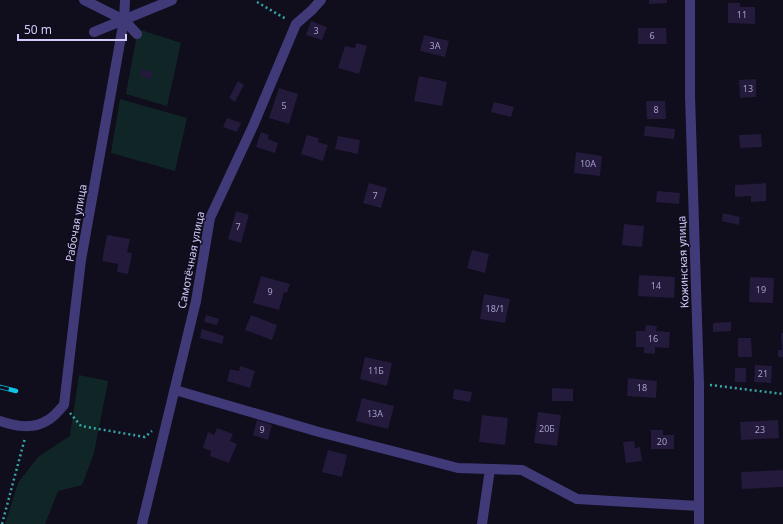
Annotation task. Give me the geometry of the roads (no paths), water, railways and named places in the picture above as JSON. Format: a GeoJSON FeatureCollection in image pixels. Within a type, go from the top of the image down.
{"type":"FeatureCollection","features":[{"type":"Feature","properties":{"kind":"street"},"geometry":{"type":"LineString","coordinates":[[84,0],[124,20],[137,34]]}},
{"type":"Feature","properties":{"kind":"street","name":"Рабочая улица"},"geometry":{"type":"LineString","coordinates":[[0,421],[17,427],[48,421],[64,405],[82,260],[124,20],[125,0]]}},
{"type":"Feature","properties":{"kind":"street"},"geometry":{"type":"LineString","coordinates":[[94,32],[172,0]]}},
{"type":"Feature","properties":{"kind":"street","name":"Самотёчная улица"},"geometry":{"type":"LineString","coordinates":[[142,524],[196,301],[210,218],[253,126],[296,24],[312,10],[320,0]]}},
{"type":"Feature","properties":{"kind":"street","name":"Кожинская улица"},"geometry":{"type":"LineString","coordinates":[[690,0],[690,95],[699,384],[699,524]]}},
{"type":"Feature","properties":{"kind":"street"},"geometry":{"type":"LineString","coordinates":[[175,390],[319,432],[458,468],[522,470],[577,499],[699,506]]}},
{"type":"Feature","properties":{"kind":"street"},"geometry":{"type":"LineString","coordinates":[[482,524],[490,469]]}},
{"type":"Feature","properties":{"kind":"railway"},"geometry":{"type":"LineString","coordinates":[[0,387],[16,391]]}}]}
